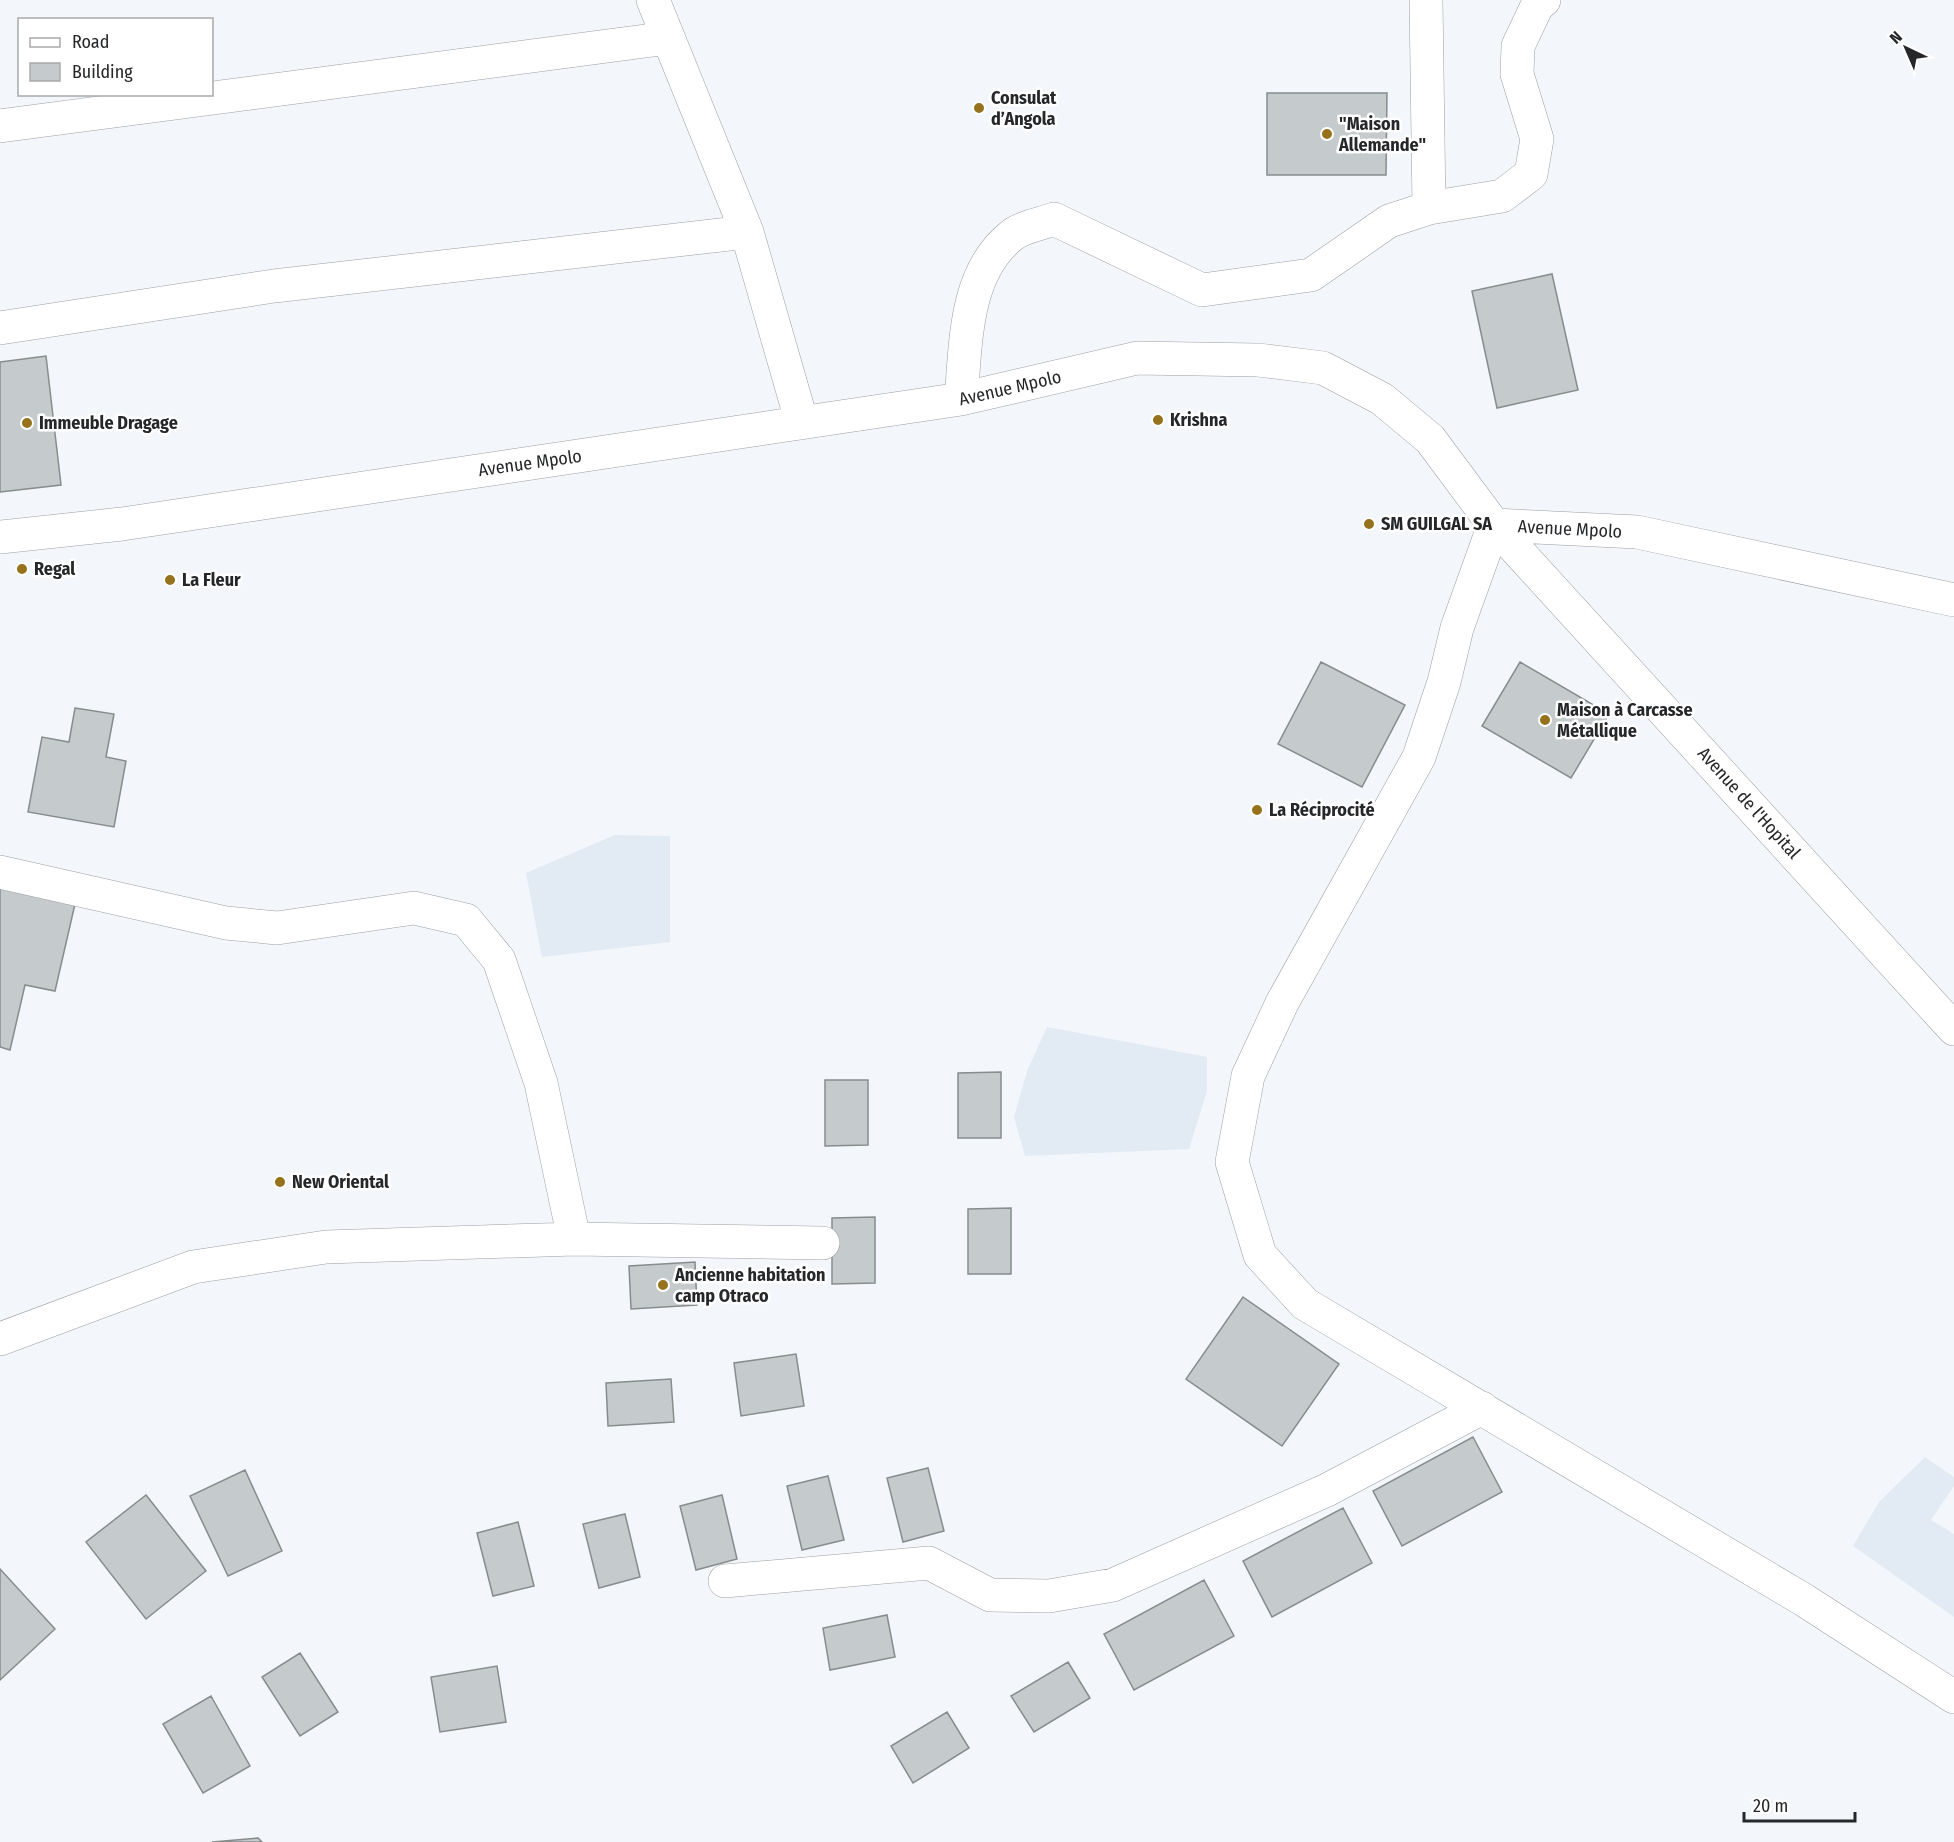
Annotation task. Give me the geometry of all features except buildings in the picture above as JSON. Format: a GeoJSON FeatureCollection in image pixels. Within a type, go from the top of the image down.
{"type":"FeatureCollection","features":[{"type":"Feature","properties":{"kind":"street"},"geometry":{"type":"LineString","coordinates":[[653,0],[747,232],[801,423]]}},
{"type":"Feature","properties":{"kind":"street"},"geometry":{"type":"LineString","coordinates":[[1426,0],[1429,208]]}},
{"type":"Feature","properties":{"kind":"street"},"geometry":{"type":"LineString","coordinates":[[961,399],[970,312],[986,264],[1012,235],[1054,219],[1202,290],[1311,275],[1389,221],[1429,208],[1502,196],[1531,174],[1537,139],[1517,74],[1518,46],[1537,6],[1544,0]]}},
{"type":"Feature","properties":{"kind":"street"},"geometry":{"type":"LineString","coordinates":[[0,126],[668,38]]}},
{"type":"Feature","properties":{"kind":"street"},"geometry":{"type":"LineString","coordinates":[[0,327],[274,286],[747,232]]}},
{"type":"Feature","properties":{"kind":"street","name":"Avenue Mpolo"},"geometry":{"type":"LineString","coordinates":[[0,537],[133,522],[961,399],[1137,358],[1257,360],[1323,368],[1382,399],[1430,439],[1494,525],[1637,532],[1954,600]]}},
{"type":"Feature","properties":{"kind":"street"},"geometry":{"type":"LineString","coordinates":[[1494,525],[1457,628],[1444,682],[1419,757],[1282,1003],[1248,1076],[1232,1162],[1260,1255],[1305,1304],[1804,1600],[1954,1697]]}},
{"type":"Feature","properties":{"kind":"street","name":"Avenue de l'Hopital"},"geometry":{"type":"LineString","coordinates":[[1494,525],[1954,1029]]}},
{"type":"Feature","properties":{"kind":"street"},"geometry":{"type":"LineString","coordinates":[[0,872],[226,923],[277,928],[414,908],[466,920],[500,960],[541,1083],[574,1239]]}},
{"type":"Feature","properties":{"kind":"street"},"geometry":{"type":"LineString","coordinates":[[0,1339],[194,1267],[326,1247],[574,1239],[823,1243]]}},
{"type":"Feature","properties":{"kind":"street"},"geometry":{"type":"LineString","coordinates":[[724,1581],[929,1563],[990,1595],[1049,1596],[1113,1585],[1327,1490],[1482,1408]]}},
{"type":"Feature","properties":{"kind":"shaded area"},"geometry":{"type":"Polygon","coordinates":[[[615,835],[670,836],[670,942],[542,957],[526,873],[615,835]]]}},
{"type":"Feature","properties":{"kind":"shaded area"},"geometry":{"type":"Polygon","coordinates":[[[1047,1027],[1207,1057],[1207,1091],[1189,1149],[1025,1156],[1014,1117],[1027,1071],[1047,1027]]]}},
{"type":"Feature","properties":{"kind":"shaded area"},"geometry":{"type":"Polygon","coordinates":[[[1925,1457],[1954,1477],[1954,1486],[1931,1520],[1954,1534],[1954,1617],[1853,1546],[1879,1502],[1925,1457]]]}},
{"type":"Feature","properties":{"kind":"place","name":"Consulat d’Angola"},"geometry":{"type":"Point","coordinates":[979,108]}},
{"type":"Feature","properties":{"kind":"place","name":"\"Maison Allemande\""},"geometry":{"type":"Point","coordinates":[1327,134]}},
{"type":"Feature","properties":{"kind":"place","name":"Krishna"},"geometry":{"type":"Point","coordinates":[1158,420]}},
{"type":"Feature","properties":{"kind":"place","name":"Immeuble Dragage"},"geometry":{"type":"Point","coordinates":[27,423]}},
{"type":"Feature","properties":{"kind":"place","name":"SM GUILGAL SA"},"geometry":{"type":"Point","coordinates":[1369,524]}},
{"type":"Feature","properties":{"kind":"place","name":"Regal"},"geometry":{"type":"Point","coordinates":[22,569]}},
{"type":"Feature","properties":{"kind":"place","name":"La Fleur"},"geometry":{"type":"Point","coordinates":[170,580]}},
{"type":"Feature","properties":{"kind":"place","name":"Maison à Carcasse Métallique"},"geometry":{"type":"Point","coordinates":[1545,720]}},
{"type":"Feature","properties":{"kind":"place","name":"La Réciprocité"},"geometry":{"type":"Point","coordinates":[1257,810]}},
{"type":"Feature","properties":{"kind":"place","name":"New Oriental"},"geometry":{"type":"Point","coordinates":[280,1182]}},
{"type":"Feature","properties":{"kind":"place","name":"Ancienne habitation camp Otraco"},"geometry":{"type":"Point","coordinates":[663,1285]}}]}
